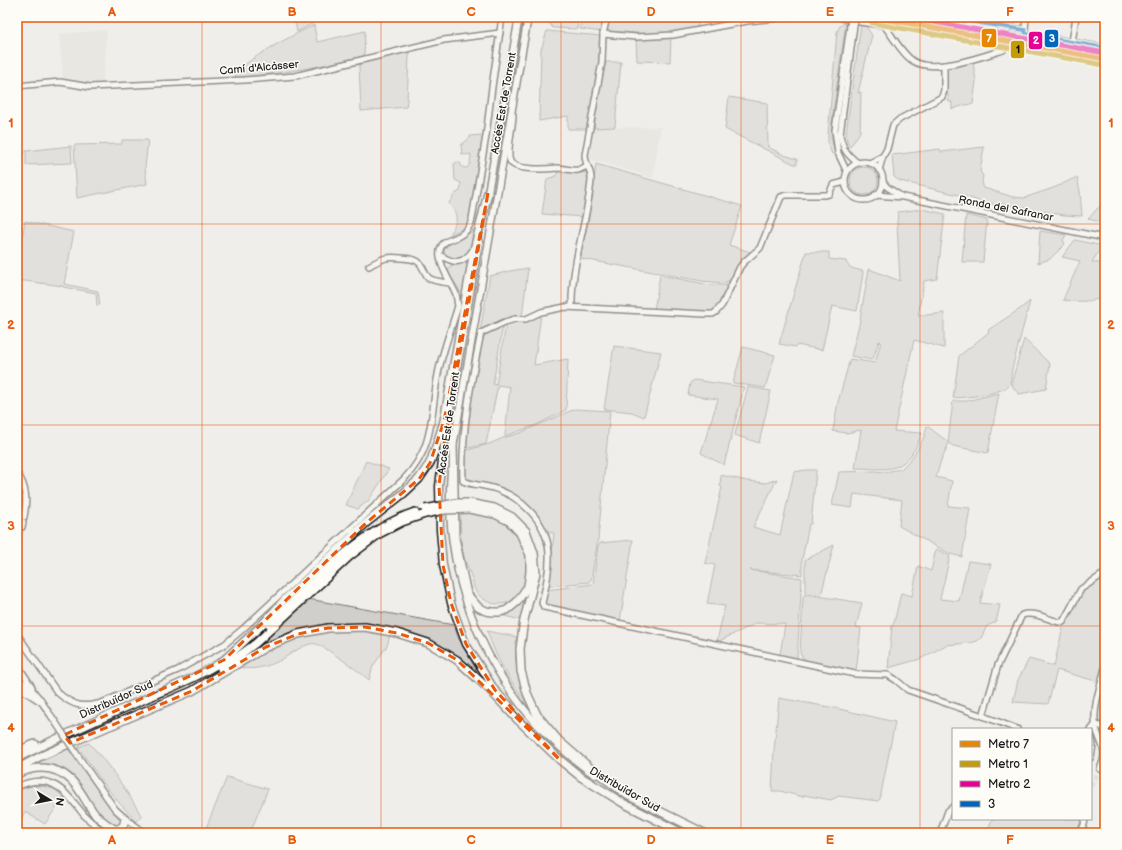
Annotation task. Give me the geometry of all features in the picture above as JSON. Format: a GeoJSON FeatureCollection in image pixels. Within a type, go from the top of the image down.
{"type":"FeatureCollection","features":[{"type":"Feature","properties":{"kind":"highway"},"geometry":{"type":"LineString","coordinates":[[224,660],[260,627],[285,599],[361,528],[404,493],[418,479],[430,463],[444,420],[475,246],[488,193]]}},
{"type":"Feature","properties":{"kind":"highway"},"geometry":{"type":"LineString","coordinates":[[224,660],[250,641],[346,553],[375,531],[400,517],[450,504],[469,506],[495,514],[509,522],[520,533],[530,555],[530,572],[528,586],[517,602],[507,610],[500,612],[486,611],[478,607],[467,594],[456,538],[453,444]]}},
{"type":"Feature","properties":{"kind":"highway","name":"Distribuïdor Sud"},"geometry":{"type":"LineString","coordinates":[[469,506],[494,508],[512,517],[526,531],[534,553],[536,573],[524,620],[520,650],[521,671],[527,693],[537,715],[559,741],[589,767],[627,795],[704,833]]}},
{"type":"Feature","properties":{"kind":"highway"},"geometry":{"type":"LineString","coordinates":[[112,725],[189,688],[217,672],[256,643],[350,556],[379,534],[425,511]]}},
{"type":"Feature","properties":{"kind":"highway","name":"Distribuïdor Sud"},"geometry":{"type":"LineString","coordinates":[[17,769],[39,757],[192,691],[266,647],[298,634],[328,628],[365,627],[397,633],[416,639],[457,660],[490,690],[518,720],[560,760],[581,777],[623,803],[682,833]]}},
{"type":"Feature","properties":{"kind":"highway","name":"Distribuïdor Sud"},"geometry":{"type":"LineString","coordinates":[[17,758],[49,742],[172,687],[224,660]]}},
{"type":"Feature","properties":{"kind":"highway"},"geometry":{"type":"LineString","coordinates":[[17,685],[36,695]]}},
{"type":"Feature","properties":{"kind":"highway"},"geometry":{"type":"LineString","coordinates":[[17,751],[40,742],[49,742]]}},
{"type":"Feature","properties":{"kind":"highway"},"geometry":{"type":"LineString","coordinates":[[17,774],[25,770],[38,768],[57,770],[65,775],[77,787],[95,814],[118,831],[124,826],[125,818]]}},
{"type":"Feature","properties":{"kind":"highway"},"geometry":{"type":"LineString","coordinates":[[139,833],[145,833]]}},
{"type":"Feature","properties":{"kind":"main road","name":"Accés Est de Torrent"},"geometry":{"type":"LineString","coordinates":[[519,17],[444,444],[439,486],[440,530],[443,564],[451,603],[466,644],[495,690],[560,760]]}},
{"type":"Feature","properties":{"kind":"main road","name":"Accés Est de Torrent"},"geometry":{"type":"LineString","coordinates":[[528,17],[453,444],[450,487],[451,530],[456,564],[464,597],[482,641],[504,681],[530,717],[556,744],[586,770],[627,795]]}},
{"type":"Feature","properties":{"kind":"street"},"geometry":{"type":"LineString","coordinates":[[17,634],[57,692],[70,703],[85,706],[104,702],[178,670],[224,644],[244,628],[404,480],[416,465],[428,440],[440,366],[458,306],[457,296],[445,273],[440,250],[443,244],[467,232],[472,219],[486,136],[502,17]]}},
{"type":"Feature","properties":{"kind":"street"},"geometry":{"type":"LineString","coordinates":[[572,307],[577,256],[591,180],[591,174],[585,162],[585,155],[602,62],[603,34],[607,17]]}},
{"type":"Feature","properties":{"kind":"street"},"geometry":{"type":"LineString","coordinates":[[603,34],[636,36],[673,35],[747,21],[788,17]]}},
{"type":"Feature","properties":{"kind":"street"},"geometry":{"type":"LineString","coordinates":[[839,17],[852,21],[882,25],[913,61],[926,66],[944,66],[1003,50]]}},
{"type":"Feature","properties":{"kind":"street"},"geometry":{"type":"LineString","coordinates":[[851,17],[852,26],[840,135],[843,148],[847,154],[858,163]]}},
{"type":"Feature","properties":{"kind":"street"},"geometry":{"type":"LineString","coordinates":[[847,172],[838,153],[835,130],[852,26],[856,17]]}},
{"type":"Feature","properties":{"kind":"street"},"geometry":{"type":"LineString","coordinates":[[942,17],[957,18],[1072,42],[1105,46]]}},
{"type":"Feature","properties":{"kind":"street"},"geometry":{"type":"LineString","coordinates":[[1026,17],[1026,32]]}},
{"type":"Feature","properties":{"kind":"street"},"geometry":{"type":"LineString","coordinates":[[1072,42],[1076,17]]}},
{"type":"Feature","properties":{"kind":"street","name":"Camí d'Alcàsser"},"geometry":{"type":"LineString","coordinates":[[17,86],[60,82],[90,87],[245,80],[295,76],[444,40],[500,33]]}},
{"type":"Feature","properties":{"kind":"street"},"geometry":{"type":"LineString","coordinates":[[879,170],[883,156],[887,149],[893,125],[900,118],[942,97],[944,90],[944,66]]}},
{"type":"Feature","properties":{"kind":"street"},"geometry":{"type":"LineString","coordinates":[[513,102],[513,123],[508,152],[510,161],[515,166],[537,169],[557,168],[578,170],[587,166]]}},
{"type":"Feature","properties":{"kind":"street"},"geometry":{"type":"LineString","coordinates":[[870,163],[879,170],[883,182],[879,192],[876,196],[866,200],[855,198],[848,191],[845,182],[847,172],[858,163],[870,163],[883,156]]}},
{"type":"Feature","properties":{"kind":"street"},"geometry":{"type":"LineString","coordinates":[[845,182],[833,185],[829,194],[826,195],[786,195],[781,197],[760,248],[740,267],[722,305],[713,314],[572,307],[541,312],[526,319],[515,319],[481,333],[466,412],[462,463],[463,481],[502,491],[520,501],[536,517],[546,535],[549,556],[549,568],[542,603],[544,607],[856,674],[888,675],[908,690],[1014,728]]}},
{"type":"Feature","properties":{"kind":"street","name":"Ronda del Safranar"},"geometry":{"type":"LineString","coordinates":[[883,182],[887,187],[904,198]]}},
{"type":"Feature","properties":{"kind":"street","name":"Ronda del Safranar"},"geometry":{"type":"LineString","coordinates":[[876,196],[904,198],[1105,238]]}},
{"type":"Feature","properties":{"kind":"street"},"geometry":{"type":"LineString","coordinates":[[440,255],[453,262],[460,262],[469,256],[475,246]]}},
{"type":"Feature","properties":{"kind":"street"},"geometry":{"type":"LineString","coordinates":[[369,266],[386,258],[417,261],[423,267],[428,278],[450,283]]}},
{"type":"Feature","properties":{"kind":"street"},"geometry":{"type":"LineString","coordinates":[[445,273],[446,267],[453,262]]}},
{"type":"Feature","properties":{"kind":"street"},"geometry":{"type":"LineString","coordinates":[[17,473],[22,480],[25,489],[26,504],[23,522]]}},
{"type":"Feature","properties":{"kind":"street"},"geometry":{"type":"LineString","coordinates":[[983,716],[998,666],[1022,615],[1033,614],[1058,622],[1063,622],[1081,589],[1086,584],[1105,574]]}},
{"type":"Feature","properties":{"kind":"street"},"geometry":{"type":"LineString","coordinates":[[17,664],[36,695],[111,803],[125,818],[145,833]]}},
{"type":"Feature","properties":{"kind":"street"},"geometry":{"type":"LineString","coordinates":[[1100,769],[1105,757],[1103,746],[1097,736],[1094,720],[1097,696],[1105,668]]}},
{"type":"Feature","properties":{"kind":"street"},"geometry":{"type":"LineString","coordinates":[[17,681],[36,695]]}},
{"type":"Feature","properties":{"kind":"street"},"geometry":{"type":"LineString","coordinates":[[1092,729],[1095,725]]}},
{"type":"Feature","properties":{"kind":"street"},"geometry":{"type":"LineString","coordinates":[[1095,725],[1100,726],[1105,730]]}},
{"type":"Feature","properties":{"kind":"street"},"geometry":{"type":"LineString","coordinates":[[1092,741],[1092,751]]}},
{"type":"Feature","properties":{"kind":"street"},"geometry":{"type":"LineString","coordinates":[[17,787],[33,782],[50,783],[59,787],[94,825],[106,833]]}},
{"type":"Feature","properties":{"kind":"street"},"geometry":{"type":"LineString","coordinates":[[940,833],[948,811],[952,807]]}},
{"type":"Feature","properties":{"kind":"street"},"geometry":{"type":"LineString","coordinates":[[1080,833],[1085,820]]}},
{"type":"Feature","properties":{"kind":"highlighted area"},"geometry":{"type":"Polygon","coordinates":[[[488,193],[444,444],[439,486],[443,565],[451,603],[466,644],[495,690],[560,760],[457,660],[428,643],[397,633],[365,627],[328,628],[298,634],[266,647],[192,691],[70,743],[64,735],[224,660],[366,523],[419,479],[430,463],[444,421],[488,193]]]}},
{"type":"Feature","properties":{"kind":"shaded area"},"geometry":{"type":"Polygon","coordinates":[[[294,17],[324,17],[297,32],[294,17]]]}},
{"type":"Feature","properties":{"kind":"shaded area"},"geometry":{"type":"Polygon","coordinates":[[[551,17],[579,17],[577,29],[553,28],[549,23],[551,17]]]}},
{"type":"Feature","properties":{"kind":"shaded area"},"geometry":{"type":"Polygon","coordinates":[[[582,17],[606,17],[601,32],[580,29],[582,17]]]}},
{"type":"Feature","properties":{"kind":"shaded area"},"geometry":{"type":"Polygon","coordinates":[[[609,17],[699,17],[698,26],[690,30],[667,34],[654,34],[606,31],[609,17]]]}},
{"type":"Feature","properties":{"kind":"shaded area"},"geometry":{"type":"Polygon","coordinates":[[[846,22],[832,119],[831,138],[835,153],[832,154],[828,144],[828,134],[837,32],[840,26],[846,22]]]}},
{"type":"Feature","properties":{"kind":"shaded area"},"geometry":{"type":"Polygon","coordinates":[[[861,24],[864,24],[872,35],[858,93],[861,92],[860,132],[850,147],[847,141],[846,133],[861,24]]]}},
{"type":"Feature","properties":{"kind":"shaded area"},"geometry":{"type":"Polygon","coordinates":[[[314,25],[317,42],[365,31],[364,56],[300,70],[235,77],[239,70],[247,63],[270,48],[314,25]]]}},
{"type":"Feature","properties":{"kind":"shaded area"},"geometry":{"type":"Polygon","coordinates":[[[107,30],[103,84],[92,84],[63,79],[59,34],[107,30]]]}},
{"type":"Feature","properties":{"kind":"shaded area"},"geometry":{"type":"Polygon","coordinates":[[[547,31],[601,36],[600,61],[588,129],[568,129],[568,116],[539,121],[541,50],[547,31]]]}},
{"type":"Feature","properties":{"kind":"shaded area"},"geometry":{"type":"Polygon","coordinates":[[[671,36],[670,62],[637,61],[636,39],[671,36]]]}},
{"type":"Feature","properties":{"kind":"shaded area"},"geometry":{"type":"Polygon","coordinates":[[[411,51],[409,57],[406,107],[361,111],[359,64],[411,51]]]}},
{"type":"Feature","properties":{"kind":"shaded area"},"geometry":{"type":"Polygon","coordinates":[[[606,62],[621,62],[615,127],[594,128],[597,101],[606,62]]]}},
{"type":"Feature","properties":{"kind":"shaded area"},"geometry":{"type":"Polygon","coordinates":[[[973,62],[976,81],[973,104],[952,109],[952,102],[949,102],[946,85],[946,68],[973,62]]]}},
{"type":"Feature","properties":{"kind":"shaded area"},"geometry":{"type":"Polygon","coordinates":[[[729,97],[767,103],[768,147],[784,155],[797,159],[797,164],[794,164],[725,129],[729,97]]]}},
{"type":"Feature","properties":{"kind":"shaded area"},"geometry":{"type":"Polygon","coordinates":[[[661,127],[653,178],[589,159],[594,128],[661,127]]]}},
{"type":"Feature","properties":{"kind":"shaded area"},"geometry":{"type":"Polygon","coordinates":[[[483,135],[469,221],[465,227],[450,235],[456,222],[456,216],[449,203],[455,194],[460,191],[461,183],[455,180],[454,164],[457,162],[460,163],[462,167],[467,168],[470,164],[471,154],[462,154],[461,145],[470,138],[470,136],[483,135]]]}},
{"type":"Feature","properties":{"kind":"shaded area"},"geometry":{"type":"Polygon","coordinates":[[[122,140],[148,140],[145,168],[147,184],[77,198],[74,145],[122,144],[122,140]]]}},
{"type":"Feature","properties":{"kind":"shaded area"},"geometry":{"type":"Polygon","coordinates":[[[71,146],[72,163],[26,165],[26,151],[71,146]]]}},
{"type":"Feature","properties":{"kind":"shaded area"},"geometry":{"type":"Polygon","coordinates":[[[984,147],[980,171],[983,176],[982,183],[984,188],[1013,197],[1024,198],[1056,187],[1077,177],[1082,216],[1064,215],[1002,204],[988,204],[967,197],[900,181],[894,177],[892,155],[940,149],[941,152],[984,147]]]}},
{"type":"Feature","properties":{"kind":"shaded area"},"geometry":{"type":"Polygon","coordinates":[[[596,164],[742,206],[729,245],[753,253],[732,280],[722,283],[702,281],[583,259],[581,257],[581,253],[589,217],[596,164]]]}},
{"type":"Feature","properties":{"kind":"shaded area"},"geometry":{"type":"Polygon","coordinates":[[[864,167],[874,171],[878,181],[874,191],[864,195],[854,191],[850,181],[854,171],[864,167]]]}},
{"type":"Feature","properties":{"kind":"shaded area"},"geometry":{"type":"Polygon","coordinates":[[[558,171],[589,173],[584,217],[542,214],[547,179],[556,176],[558,171]]]}},
{"type":"Feature","properties":{"kind":"shaded area"},"geometry":{"type":"Polygon","coordinates":[[[1105,204],[1105,223],[1088,219],[1098,208],[1105,204]]]}},
{"type":"Feature","properties":{"kind":"shaded area"},"geometry":{"type":"Polygon","coordinates":[[[922,209],[945,214],[937,279],[924,281],[918,316],[944,313],[944,348],[914,340],[894,431],[922,433],[911,455],[905,462],[891,468],[855,468],[861,430],[847,433],[833,431],[838,402],[850,359],[875,363],[881,342],[879,341],[872,360],[851,356],[859,325],[869,269],[900,281],[897,223],[898,212],[922,209]]]}},
{"type":"Feature","properties":{"kind":"shaded area"},"geometry":{"type":"Polygon","coordinates":[[[966,215],[987,220],[983,262],[962,262],[966,215]]]}},
{"type":"Feature","properties":{"kind":"shaded area"},"geometry":{"type":"Polygon","coordinates":[[[25,221],[74,232],[64,284],[98,291],[100,305],[97,306],[96,293],[63,286],[17,280],[17,268],[25,221]]]}},
{"type":"Feature","properties":{"kind":"shaded area"},"geometry":{"type":"Polygon","coordinates":[[[473,229],[471,244],[464,256],[459,258],[451,258],[447,255],[444,251],[446,247],[466,236],[473,229]]]}},
{"type":"Feature","properties":{"kind":"shaded area"},"geometry":{"type":"Polygon","coordinates":[[[1040,231],[1066,235],[1063,240],[1065,244],[1050,259],[1038,263],[1040,231]]]}},
{"type":"Feature","properties":{"kind":"shaded area"},"geometry":{"type":"Polygon","coordinates":[[[1075,240],[1102,246],[1092,262],[1105,264],[1105,297],[1084,301],[1063,300],[1080,261],[1062,257],[1075,240]]]}},
{"type":"Feature","properties":{"kind":"shaded area"},"geometry":{"type":"Polygon","coordinates":[[[806,252],[829,252],[829,259],[846,261],[850,267],[863,271],[857,311],[832,306],[822,350],[797,345],[796,347],[779,344],[806,252]]]}},
{"type":"Feature","properties":{"kind":"shaded area"},"geometry":{"type":"Polygon","coordinates":[[[470,259],[461,309],[461,296],[459,289],[450,275],[449,269],[450,266],[470,259]]]}},
{"type":"Feature","properties":{"kind":"shaded area"},"geometry":{"type":"Polygon","coordinates":[[[528,268],[522,317],[498,323],[480,331],[490,276],[528,268]]]}},
{"type":"Feature","properties":{"kind":"shaded area"},"geometry":{"type":"Polygon","coordinates":[[[660,275],[710,285],[730,285],[720,304],[711,312],[654,310],[660,275]]]}},
{"type":"Feature","properties":{"kind":"shaded area"},"geometry":{"type":"Polygon","coordinates":[[[1030,301],[1012,369],[1010,385],[1002,390],[988,394],[953,398],[959,356],[989,332],[988,330],[1030,301]]]}},
{"type":"Feature","properties":{"kind":"shaded area"},"geometry":{"type":"Polygon","coordinates":[[[541,315],[534,365],[568,359],[566,410],[536,425],[505,436],[510,387],[498,385],[486,444],[464,449],[469,406],[481,345],[485,334],[503,325],[493,384],[496,385],[506,324],[541,315]]]}},
{"type":"Feature","properties":{"kind":"shaded area"},"geometry":{"type":"Polygon","coordinates":[[[1024,339],[1050,364],[1046,389],[1019,394],[1013,387],[1012,381],[1024,339]]]}},
{"type":"Feature","properties":{"kind":"shaded area"},"geometry":{"type":"Polygon","coordinates":[[[614,346],[661,352],[644,417],[632,412],[604,409],[614,346]]]}},
{"type":"Feature","properties":{"kind":"shaded area"},"geometry":{"type":"Polygon","coordinates":[[[743,347],[775,355],[765,388],[733,383],[743,347]]]}},
{"type":"Feature","properties":{"kind":"shaded area"},"geometry":{"type":"Polygon","coordinates":[[[694,380],[744,387],[724,465],[701,453],[718,399],[688,395],[690,383],[694,380]]]}},
{"type":"Feature","properties":{"kind":"shaded area"},"geometry":{"type":"Polygon","coordinates":[[[748,387],[771,391],[759,443],[735,435],[748,387]]]}},
{"type":"Feature","properties":{"kind":"shaded area"},"geometry":{"type":"Polygon","coordinates":[[[999,393],[988,453],[953,446],[949,443],[941,460],[936,477],[952,481],[948,506],[970,508],[962,557],[950,554],[899,526],[902,500],[854,494],[852,508],[832,505],[839,472],[884,472],[901,469],[911,459],[919,447],[925,435],[927,426],[948,442],[953,401],[966,401],[999,393]]]}},
{"type":"Feature","properties":{"kind":"shaded area"},"geometry":{"type":"Polygon","coordinates":[[[575,409],[610,411],[598,539],[591,580],[589,582],[549,586],[554,533],[542,532],[527,511],[506,495],[490,489],[468,487],[464,482],[464,451],[520,433],[575,409]]]}},
{"type":"Feature","properties":{"kind":"shaded area"},"geometry":{"type":"Polygon","coordinates":[[[366,461],[389,469],[369,500],[358,509],[346,505],[366,461]]]}},
{"type":"Feature","properties":{"kind":"shaded area"},"geometry":{"type":"Polygon","coordinates":[[[816,470],[811,524],[809,524],[802,560],[802,575],[750,570],[802,578],[797,659],[780,655],[785,624],[757,623],[717,641],[725,606],[707,604],[715,565],[705,563],[722,487],[720,486],[721,475],[747,481],[766,483],[777,479],[753,527],[780,535],[794,472],[816,470]]]}},
{"type":"Feature","properties":{"kind":"shaded area"},"geometry":{"type":"Polygon","coordinates":[[[475,513],[493,517],[509,525],[519,537],[523,546],[526,556],[526,579],[523,589],[517,597],[509,602],[495,604],[486,601],[475,590],[461,541],[460,514],[475,513]]]}},
{"type":"Feature","properties":{"kind":"shaded area"},"geometry":{"type":"Polygon","coordinates":[[[633,540],[620,621],[540,606],[546,590],[593,584],[598,546],[600,543],[633,540]]]}},
{"type":"Feature","properties":{"kind":"shaded area"},"geometry":{"type":"Polygon","coordinates":[[[834,545],[821,595],[805,592],[805,560],[834,545]]]}},
{"type":"Feature","properties":{"kind":"shaded area"},"geometry":{"type":"Polygon","coordinates":[[[936,549],[950,556],[940,599],[959,601],[968,561],[991,564],[980,603],[1000,605],[996,622],[987,626],[981,638],[977,641],[946,645],[920,659],[888,668],[892,626],[901,593],[912,596],[918,566],[931,571],[936,549]]]}},
{"type":"Feature","properties":{"kind":"shaded area"},"geometry":{"type":"Polygon","coordinates":[[[1103,578],[1105,606],[1105,659],[1099,682],[1057,670],[1048,704],[1013,702],[1018,680],[1029,659],[1054,666],[1063,627],[1084,590],[1103,578]]]}},
{"type":"Feature","properties":{"kind":"shaded area"},"geometry":{"type":"Polygon","coordinates":[[[528,593],[521,620],[496,614],[512,610],[528,593]]]}},
{"type":"Feature","properties":{"kind":"shaded area"},"geometry":{"type":"Polygon","coordinates":[[[805,594],[862,603],[856,627],[861,628],[856,672],[808,661],[802,657],[800,653],[803,598],[805,594]]]}},
{"type":"Feature","properties":{"kind":"shaded area"},"geometry":{"type":"Polygon","coordinates":[[[308,599],[454,625],[459,639],[478,673],[463,661],[417,636],[380,626],[321,626],[285,635],[250,650],[308,599]]]}},
{"type":"Feature","properties":{"kind":"shaded area"},"geometry":{"type":"Polygon","coordinates":[[[355,630],[390,635],[387,646],[373,666],[369,680],[335,655],[316,644],[302,647],[277,662],[260,668],[242,668],[270,649],[301,636],[324,631],[355,630]]]}},
{"type":"Feature","properties":{"kind":"shaded area"},"geometry":{"type":"Polygon","coordinates":[[[487,631],[517,637],[515,655],[516,664],[528,705],[504,670],[487,631]]]}},
{"type":"Feature","properties":{"kind":"shaded area"},"geometry":{"type":"Polygon","coordinates":[[[1105,676],[1105,726],[1100,725],[1098,722],[1099,702],[1105,676]]]}},
{"type":"Feature","properties":{"kind":"shaded area"},"geometry":{"type":"Polygon","coordinates":[[[779,698],[835,708],[895,722],[880,799],[878,801],[839,796],[831,800],[804,795],[803,797],[780,791],[772,791],[779,698]]]}},
{"type":"Feature","properties":{"kind":"shaded area"},"geometry":{"type":"Polygon","coordinates":[[[89,743],[111,769],[130,797],[142,817],[138,821],[113,796],[78,747],[89,743]]]}},
{"type":"Feature","properties":{"kind":"shaded area"},"geometry":{"type":"Polygon","coordinates":[[[68,749],[121,821],[119,825],[116,826],[112,824],[99,813],[56,767],[47,765],[33,765],[68,749]]]}},
{"type":"Feature","properties":{"kind":"shaded area"},"geometry":{"type":"Polygon","coordinates":[[[227,777],[268,789],[250,833],[204,833],[227,777]]]}},
{"type":"Feature","properties":{"kind":"shaded area"},"geometry":{"type":"Polygon","coordinates":[[[31,786],[49,788],[64,796],[45,824],[25,812],[17,825],[17,790],[31,786]]]}},
{"type":"Feature","properties":{"kind":"shaded area"},"geometry":{"type":"Polygon","coordinates":[[[992,820],[1081,820],[1077,833],[987,833],[992,820]]]}},
{"type":"Feature","properties":{"kind":"tunnel"},"geometry":{"type":"LineString","coordinates":[[17,550],[22,527]]}},
{"type":"Feature","properties":{"kind":"tunnel"},"geometry":{"type":"LineString","coordinates":[[1092,784],[1100,769]]}},
{"type":"Feature","properties":{"kind":"metro line","name":"7"},"geometry":{"type":"LineString","coordinates":[[873,17],[1105,59]]}},
{"type":"Feature","properties":{"kind":"metro line","name":"2"},"geometry":{"type":"LineString","coordinates":[[907,17],[1105,53]]}},
{"type":"Feature","properties":{"kind":"metro line","name":"1"},"geometry":{"type":"LineString","coordinates":[[872,23],[1104,65]]}},
{"type":"Feature","properties":{"kind":"transit line","name":"3"},"geometry":{"type":"LineString","coordinates":[[942,17],[1025,30],[1026,34],[1105,48]]}}]}
